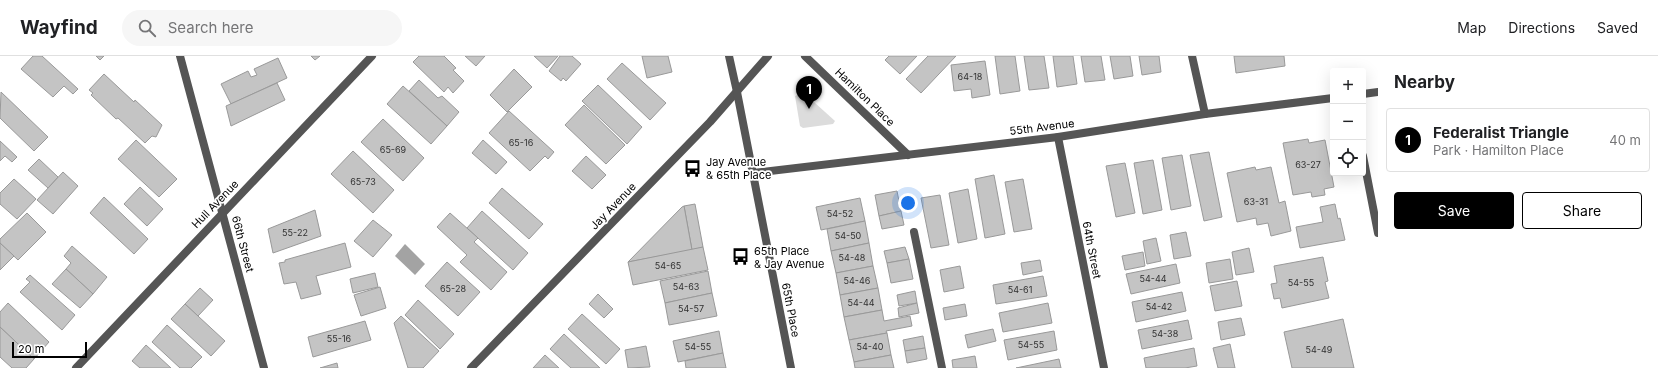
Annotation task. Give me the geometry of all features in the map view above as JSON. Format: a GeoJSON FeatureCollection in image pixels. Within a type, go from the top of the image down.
{"type":"FeatureCollection","features":[{"type":"Feature","properties":{"kind":"street","name":"66th Street"},"geometry":{"type":"LineString","coordinates":[[180,56],[264,368]]}},
{"type":"Feature","properties":{"kind":"street","name":"Hull Avenue"},"geometry":{"type":"LineString","coordinates":[[76,368],[372,56]]}},
{"type":"Feature","properties":{"kind":"street"},"geometry":{"type":"LineString","coordinates":[[729,56],[738,92]]}},
{"type":"Feature","properties":{"kind":"street","name":"Jay Avenue"},"geometry":{"type":"LineString","coordinates":[[471,368],[738,92],[768,56]]}},
{"type":"Feature","properties":{"kind":"street","name":"Hamilton Place"},"geometry":{"type":"LineString","coordinates":[[805,56],[908,155]]}},
{"type":"Feature","properties":{"kind":"street"},"geometry":{"type":"LineString","coordinates":[[1192,56],[1205,114]]}},
{"type":"Feature","properties":{"kind":"street","name":"65th Place"},"geometry":{"type":"LineString","coordinates":[[738,92],[791,368]]}},
{"type":"Feature","properties":{"kind":"street"},"geometry":{"type":"LineString","coordinates":[[1366,94],[1378,92]]}},
{"type":"Feature","properties":{"kind":"street","name":"55th Avenue"},"geometry":{"type":"LineString","coordinates":[[753,174],[1058,137],[1205,114],[1330,98]]}},
{"type":"Feature","properties":{"kind":"street","name":"64th Street"},"geometry":{"type":"LineString","coordinates":[[1058,137],[1104,368]]}},
{"type":"Feature","properties":{"kind":"street"},"geometry":{"type":"LineString","coordinates":[[1366,171],[1378,233]]}},
{"type":"Feature","properties":{"kind":"street"},"geometry":{"type":"LineString","coordinates":[[914,232],[942,368]]}},
{"type":"Feature","properties":{"kind":"shaded area"},"geometry":{"type":"Polygon","coordinates":[[[804,93],[835,121],[833,124],[803,128],[800,126],[795,96],[804,93]]]}},
{"type":"Feature","properties":{"kind":"shaded area"},"geometry":{"type":"Polygon","coordinates":[[[405,244],[425,264],[415,275],[395,256],[405,244]]]}},
{"type":"Feature","properties":{"kind":"building"},"geometry":{"type":"Polygon","coordinates":[[[33,56],[42,56],[78,89],[73,94],[64,86],[53,97],[21,69],[33,56]]]}},
{"type":"Feature","properties":{"kind":"building"},"geometry":{"type":"Polygon","coordinates":[[[96,56],[104,56],[100,60],[96,56]]]}},
{"type":"Feature","properties":{"kind":"building"},"geometry":{"type":"Polygon","coordinates":[[[311,56],[320,56],[315,60],[311,56]]]}},
{"type":"Feature","properties":{"kind":"building"},"geometry":{"type":"Polygon","coordinates":[[[419,56],[444,56],[456,68],[453,70],[464,81],[453,93],[448,87],[444,92],[413,62],[419,56]]]}},
{"type":"Feature","properties":{"kind":"building"},"geometry":{"type":"Polygon","coordinates":[[[465,56],[485,56],[476,66],[465,56]]]}},
{"type":"Feature","properties":{"kind":"building"},"geometry":{"type":"Polygon","coordinates":[[[534,56],[558,56],[547,68],[534,56]]]}},
{"type":"Feature","properties":{"kind":"building"},"geometry":{"type":"Polygon","coordinates":[[[560,56],[572,56],[581,64],[566,81],[563,78],[561,81],[549,71],[560,56]]]}},
{"type":"Feature","properties":{"kind":"building"},"geometry":{"type":"Polygon","coordinates":[[[642,56],[668,56],[672,72],[647,78],[642,56]]]}},
{"type":"Feature","properties":{"kind":"building"},"geometry":{"type":"Polygon","coordinates":[[[889,56],[917,56],[900,74],[885,60],[889,56]]]}},
{"type":"Feature","properties":{"kind":"building"},"geometry":{"type":"Polygon","coordinates":[[[928,56],[956,56],[921,93],[906,79],[928,56]]]}},
{"type":"Feature","properties":{"kind":"building"},"geometry":{"type":"Polygon","coordinates":[[[995,56],[1015,56],[1020,91],[1000,94],[995,56]]]}},
{"type":"Feature","properties":{"kind":"building"},"geometry":{"type":"Polygon","coordinates":[[[1024,56],[1044,56],[1049,88],[1029,90],[1024,56]]]}},
{"type":"Feature","properties":{"kind":"building"},"geometry":{"type":"Polygon","coordinates":[[[1053,56],[1073,56],[1077,84],[1057,87],[1053,56]]]}},
{"type":"Feature","properties":{"kind":"building"},"geometry":{"type":"Polygon","coordinates":[[[1081,56],[1101,56],[1105,80],[1085,82],[1081,56]]]}},
{"type":"Feature","properties":{"kind":"building"},"geometry":{"type":"Polygon","coordinates":[[[1110,56],[1130,56],[1133,76],[1114,79],[1110,56]]]}},
{"type":"Feature","properties":{"kind":"building"},"geometry":{"type":"Polygon","coordinates":[[[1139,56],[1159,56],[1161,72],[1142,75],[1139,56]]]}},
{"type":"Feature","properties":{"kind":"building"},"geometry":{"type":"Polygon","coordinates":[[[1234,56],[1284,56],[1285,66],[1236,73],[1234,56]]]}},
{"type":"Feature","properties":{"kind":"building"},"geometry":{"type":"Polygon","coordinates":[[[278,58],[287,78],[231,104],[221,84],[248,71],[251,77],[257,75],[254,69],[278,58]]]}},
{"type":"Feature","properties":{"kind":"building"},"geometry":{"type":"Polygon","coordinates":[[[985,61],[990,95],[972,98],[971,89],[954,91],[951,65],[985,61]]]}},
{"type":"Feature","properties":{"kind":"building"},"geometry":{"type":"Polygon","coordinates":[[[622,63],[666,103],[650,120],[607,79],[622,63]]]}},
{"type":"Feature","properties":{"kind":"building"},"geometry":{"type":"Polygon","coordinates":[[[514,69],[532,87],[507,112],[490,95],[514,69]]]}},
{"type":"Feature","properties":{"kind":"building"},"geometry":{"type":"Polygon","coordinates":[[[104,74],[134,102],[135,100],[162,125],[156,137],[152,136],[145,143],[118,118],[116,119],[91,95],[93,93],[89,90],[104,74]]]}},
{"type":"Feature","properties":{"kind":"building"},"geometry":{"type":"Polygon","coordinates":[[[419,80],[438,98],[442,96],[459,112],[447,126],[409,91],[419,80]]]}},
{"type":"Feature","properties":{"kind":"building"},"geometry":{"type":"Polygon","coordinates":[[[277,83],[285,100],[231,126],[226,106],[277,83]]]}},
{"type":"Feature","properties":{"kind":"building"},"geometry":{"type":"Polygon","coordinates":[[[598,85],[642,127],[627,144],[582,101],[598,85]]]}},
{"type":"Feature","properties":{"kind":"building"},"geometry":{"type":"Polygon","coordinates":[[[403,86],[447,126],[431,144],[387,104],[403,86]]]}},
{"type":"Feature","properties":{"kind":"building"},"geometry":{"type":"Polygon","coordinates":[[[1,92],[48,137],[34,151],[0,118],[1,92]]]}},
{"type":"Feature","properties":{"kind":"building"},"geometry":{"type":"Polygon","coordinates":[[[584,105],[625,145],[606,164],[565,125],[584,105]]]}},
{"type":"Feature","properties":{"kind":"building"},"geometry":{"type":"Polygon","coordinates":[[[509,111],[554,152],[548,159],[545,156],[530,171],[489,133],[509,111]]]}},
{"type":"Feature","properties":{"kind":"building"},"geometry":{"type":"Polygon","coordinates":[[[383,119],[424,158],[403,181],[361,142],[383,119]]]}},
{"type":"Feature","properties":{"kind":"building"},"geometry":{"type":"Polygon","coordinates":[[[1308,139],[1309,143],[1325,140],[1330,166],[1330,176],[1332,176],[1334,187],[1324,189],[1325,195],[1312,197],[1311,192],[1293,195],[1283,143],[1308,139]]]}},
{"type":"Feature","properties":{"kind":"building"},"geometry":{"type":"Polygon","coordinates":[[[136,140],[177,179],[159,197],[118,159],[136,140]]]}},
{"type":"Feature","properties":{"kind":"building"},"geometry":{"type":"Polygon","coordinates":[[[483,140],[507,162],[496,174],[472,153],[483,140]]]}},
{"type":"Feature","properties":{"kind":"building"},"geometry":{"type":"Polygon","coordinates":[[[0,141],[17,157],[12,162],[5,156],[0,161],[0,141]]]}},
{"type":"Feature","properties":{"kind":"building"},"geometry":{"type":"Polygon","coordinates":[[[353,151],[394,190],[373,213],[331,174],[353,151]]]}},
{"type":"Feature","properties":{"kind":"building"},"geometry":{"type":"Polygon","coordinates":[[[1209,152],[1222,217],[1204,221],[1190,155],[1209,152]]]}},
{"type":"Feature","properties":{"kind":"building"},"geometry":{"type":"Polygon","coordinates":[[[1182,155],[1191,206],[1171,210],[1162,158],[1182,155]]]}},
{"type":"Feature","properties":{"kind":"building"},"geometry":{"type":"Polygon","coordinates":[[[586,156],[606,175],[592,189],[572,171],[586,156]]]}},
{"type":"Feature","properties":{"kind":"building"},"geometry":{"type":"Polygon","coordinates":[[[39,159],[58,177],[48,188],[28,170],[39,159]]]}},
{"type":"Feature","properties":{"kind":"building"},"geometry":{"type":"Polygon","coordinates":[[[1153,160],[1162,210],[1143,214],[1134,163],[1153,160]]]}},
{"type":"Feature","properties":{"kind":"building"},"geometry":{"type":"Polygon","coordinates":[[[1125,163],[1135,213],[1116,217],[1106,166],[1125,163]]]}},
{"type":"Feature","properties":{"kind":"building"},"geometry":{"type":"Polygon","coordinates":[[[1255,167],[1256,170],[1271,167],[1279,203],[1285,201],[1291,231],[1271,236],[1268,223],[1257,225],[1256,218],[1237,222],[1227,173],[1255,167]]]}},
{"type":"Feature","properties":{"kind":"building"},"geometry":{"type":"Polygon","coordinates":[[[63,172],[78,186],[53,214],[37,200],[63,172]]]}},
{"type":"Feature","properties":{"kind":"building"},"geometry":{"type":"Polygon","coordinates":[[[994,175],[1005,234],[985,238],[975,179],[994,175]]]}},
{"type":"Feature","properties":{"kind":"building"},"geometry":{"type":"Polygon","coordinates":[[[14,179],[36,199],[17,219],[0,204],[0,193],[14,179]]]}},
{"type":"Feature","properties":{"kind":"building"},"geometry":{"type":"Polygon","coordinates":[[[1023,179],[1032,229],[1014,232],[1005,182],[1023,179]]]}},
{"type":"Feature","properties":{"kind":"building"},"geometry":{"type":"Polygon","coordinates":[[[140,187],[163,209],[147,226],[124,204],[140,187]]]}},
{"type":"Feature","properties":{"kind":"building"},"geometry":{"type":"Polygon","coordinates":[[[502,188],[543,224],[529,239],[489,203],[502,188]]]}},
{"type":"Feature","properties":{"kind":"building"},"geometry":{"type":"Polygon","coordinates":[[[968,189],[977,239],[958,243],[949,193],[968,189]]]}},
{"type":"Feature","properties":{"kind":"building"},"geometry":{"type":"Polygon","coordinates":[[[897,191],[901,211],[879,216],[875,195],[897,191]]]}},
{"type":"Feature","properties":{"kind":"building"},"geometry":{"type":"Polygon","coordinates":[[[940,195],[949,245],[931,248],[921,198],[940,195]]]}},
{"type":"Feature","properties":{"kind":"building"},"geometry":{"type":"Polygon","coordinates":[[[104,197],[148,239],[134,254],[90,213],[104,197]]]}},
{"type":"Feature","properties":{"kind":"building"},"geometry":{"type":"Polygon","coordinates":[[[860,198],[865,221],[821,230],[816,207],[860,198]]]}},
{"type":"Feature","properties":{"kind":"building"},"geometry":{"type":"Polygon","coordinates":[[[695,204],[703,247],[692,250],[684,206],[695,204]]]}},
{"type":"Feature","properties":{"kind":"building"},"geometry":{"type":"Polygon","coordinates":[[[1335,204],[1345,240],[1300,248],[1296,227],[1323,222],[1320,207],[1335,204]]]}},
{"type":"Feature","properties":{"kind":"building"},"geometry":{"type":"Polygon","coordinates":[[[684,206],[692,250],[628,262],[682,207],[684,206]]]}},
{"type":"Feature","properties":{"kind":"building"},"geometry":{"type":"Polygon","coordinates":[[[315,210],[321,236],[273,253],[268,229],[315,210]]]}},
{"type":"Feature","properties":{"kind":"building"},"geometry":{"type":"Polygon","coordinates":[[[482,211],[528,253],[513,270],[467,228],[482,211]]]}},
{"type":"Feature","properties":{"kind":"building"},"geometry":{"type":"Polygon","coordinates":[[[901,211],[904,225],[882,229],[879,216],[901,211]]]}},
{"type":"Feature","properties":{"kind":"building"},"geometry":{"type":"Polygon","coordinates":[[[27,213],[46,232],[18,260],[0,243],[0,239],[27,213]]]}},
{"type":"Feature","properties":{"kind":"building"},"geometry":{"type":"Polygon","coordinates":[[[450,213],[478,238],[474,242],[507,272],[491,290],[460,262],[467,255],[437,227],[450,213]]]}},
{"type":"Feature","properties":{"kind":"building"},"geometry":{"type":"Polygon","coordinates":[[[373,220],[392,235],[373,257],[354,241],[373,220]]]}},
{"type":"Feature","properties":{"kind":"building"},"geometry":{"type":"Polygon","coordinates":[[[865,221],[869,243],[831,251],[827,229],[865,221]]]}},
{"type":"Feature","properties":{"kind":"building"},"geometry":{"type":"Polygon","coordinates":[[[1186,232],[1191,256],[1174,259],[1170,235],[1186,232]]]}},
{"type":"Feature","properties":{"kind":"building"},"geometry":{"type":"Polygon","coordinates":[[[1156,238],[1161,261],[1147,264],[1143,241],[1156,238]]]}},
{"type":"Feature","properties":{"kind":"building"},"geometry":{"type":"Polygon","coordinates":[[[0,243],[14,256],[0,270],[0,243]]]}},
{"type":"Feature","properties":{"kind":"building"},"geometry":{"type":"Polygon","coordinates":[[[345,243],[351,267],[316,276],[321,294],[301,299],[296,282],[284,284],[279,263],[345,243]]]}},
{"type":"Feature","properties":{"kind":"building"},"geometry":{"type":"Polygon","coordinates":[[[869,243],[873,266],[836,273],[831,251],[869,243]]]}},
{"type":"Feature","properties":{"kind":"building"},"geometry":{"type":"Polygon","coordinates":[[[72,246],[107,277],[93,294],[66,269],[71,263],[64,256],[72,246]]]}},
{"type":"Feature","properties":{"kind":"building"},"geometry":{"type":"Polygon","coordinates":[[[703,247],[708,270],[633,285],[628,262],[703,247]]]}},
{"type":"Feature","properties":{"kind":"building"},"geometry":{"type":"Polygon","coordinates":[[[905,247],[909,259],[887,263],[884,251],[905,247]]]}},
{"type":"Feature","properties":{"kind":"building"},"geometry":{"type":"Polygon","coordinates":[[[1249,248],[1254,272],[1236,275],[1232,252],[1249,248]]]}},
{"type":"Feature","properties":{"kind":"building"},"geometry":{"type":"Polygon","coordinates":[[[1143,252],[1145,266],[1125,270],[1122,256],[1143,252]]]}},
{"type":"Feature","properties":{"kind":"building"},"geometry":{"type":"Polygon","coordinates":[[[1323,257],[1328,281],[1325,282],[1329,298],[1282,308],[1280,298],[1274,299],[1271,284],[1277,283],[1274,266],[1323,257]]]}},
{"type":"Feature","properties":{"kind":"building"},"geometry":{"type":"Polygon","coordinates":[[[909,259],[913,279],[891,283],[887,263],[909,259]]]}},
{"type":"Feature","properties":{"kind":"building"},"geometry":{"type":"Polygon","coordinates":[[[1230,259],[1233,279],[1209,283],[1206,263],[1230,259]]]}},
{"type":"Feature","properties":{"kind":"building"},"geometry":{"type":"Polygon","coordinates":[[[1040,260],[1042,271],[1023,275],[1021,263],[1040,260]]]}},
{"type":"Feature","properties":{"kind":"building"},"geometry":{"type":"Polygon","coordinates":[[[447,262],[480,292],[458,316],[425,286],[447,262]]]}},
{"type":"Feature","properties":{"kind":"building"},"geometry":{"type":"Polygon","coordinates":[[[1176,264],[1180,283],[1131,294],[1126,274],[1176,264]]]}},
{"type":"Feature","properties":{"kind":"building"},"geometry":{"type":"Polygon","coordinates":[[[873,266],[878,288],[840,295],[836,273],[873,266]]]}},
{"type":"Feature","properties":{"kind":"building"},"geometry":{"type":"Polygon","coordinates":[[[960,266],[964,288],[944,292],[940,270],[960,266]]]}},
{"type":"Feature","properties":{"kind":"building"},"geometry":{"type":"Polygon","coordinates":[[[66,269],[93,294],[80,308],[52,284],[66,269]]]}},
{"type":"Feature","properties":{"kind":"building"},"geometry":{"type":"Polygon","coordinates":[[[708,271],[712,293],[665,303],[660,281],[708,271]]]}},
{"type":"Feature","properties":{"kind":"building"},"geometry":{"type":"Polygon","coordinates":[[[375,273],[378,287],[353,293],[350,279],[375,273]]]}},
{"type":"Feature","properties":{"kind":"building"},"geometry":{"type":"Polygon","coordinates":[[[30,275],[75,315],[62,330],[20,292],[30,282],[26,279],[30,275]]]}},
{"type":"Feature","properties":{"kind":"building"},"geometry":{"type":"Polygon","coordinates":[[[1043,276],[1047,296],[996,304],[993,285],[1043,276]]]}},
{"type":"Feature","properties":{"kind":"building"},"geometry":{"type":"Polygon","coordinates":[[[1237,281],[1242,306],[1215,311],[1210,286],[1237,281]]]}},
{"type":"Feature","properties":{"kind":"building"},"geometry":{"type":"Polygon","coordinates":[[[380,287],[386,308],[361,316],[354,295],[380,287]]]}},
{"type":"Feature","properties":{"kind":"building"},"geometry":{"type":"Polygon","coordinates":[[[200,288],[213,300],[198,316],[185,304],[200,288]]]}},
{"type":"Feature","properties":{"kind":"building"},"geometry":{"type":"Polygon","coordinates":[[[878,288],[882,310],[844,317],[840,295],[878,288]]]}},
{"type":"Feature","properties":{"kind":"building"},"geometry":{"type":"Polygon","coordinates":[[[915,291],[917,303],[899,306],[897,295],[915,291]]]}},
{"type":"Feature","properties":{"kind":"building"},"geometry":{"type":"Polygon","coordinates":[[[1182,292],[1186,311],[1136,322],[1132,302],[1182,292]]]}},
{"type":"Feature","properties":{"kind":"building"},"geometry":{"type":"Polygon","coordinates":[[[712,293],[717,316],[669,325],[665,303],[712,293]]]}},
{"type":"Feature","properties":{"kind":"building"},"geometry":{"type":"Polygon","coordinates":[[[598,294],[613,309],[604,318],[589,304],[598,294]]]}},
{"type":"Feature","properties":{"kind":"building"},"geometry":{"type":"Polygon","coordinates":[[[418,300],[454,334],[440,349],[405,315],[418,300]]]}},
{"type":"Feature","properties":{"kind":"building"},"geometry":{"type":"Polygon","coordinates":[[[8,303],[49,342],[34,359],[0,327],[0,312],[8,303]]]}},
{"type":"Feature","properties":{"kind":"building"},"geometry":{"type":"Polygon","coordinates":[[[917,303],[919,313],[899,317],[898,308],[917,303]]]}},
{"type":"Feature","properties":{"kind":"building"},"geometry":{"type":"Polygon","coordinates":[[[1048,303],[1052,323],[1003,332],[999,313],[1048,303]]]}},
{"type":"Feature","properties":{"kind":"building"},"geometry":{"type":"Polygon","coordinates":[[[185,304],[225,341],[211,356],[171,319],[185,304]]]}},
{"type":"Feature","properties":{"kind":"building"},"geometry":{"type":"Polygon","coordinates":[[[965,304],[967,316],[945,320],[943,308],[965,304]]]}},
{"type":"Feature","properties":{"kind":"building"},"geometry":{"type":"Polygon","coordinates":[[[882,310],[884,321],[910,316],[912,326],[886,331],[887,333],[849,340],[844,317],[882,310]]]}},
{"type":"Feature","properties":{"kind":"building"},"geometry":{"type":"Polygon","coordinates":[[[582,314],[620,349],[606,364],[568,329],[582,314]]]}},
{"type":"Feature","properties":{"kind":"building"},"geometry":{"type":"Polygon","coordinates":[[[401,316],[439,351],[423,368],[408,368],[394,323],[401,316]]]}},
{"type":"Feature","properties":{"kind":"building"},"geometry":{"type":"Polygon","coordinates":[[[1241,318],[1245,335],[1221,340],[1218,322],[1241,318]]]}},
{"type":"Feature","properties":{"kind":"building"},"geometry":{"type":"Polygon","coordinates":[[[1343,319],[1354,368],[1292,368],[1284,332],[1343,319]]]}},
{"type":"Feature","properties":{"kind":"building"},"geometry":{"type":"Polygon","coordinates":[[[1188,320],[1192,339],[1142,349],[1138,330],[1188,320]]]}},
{"type":"Feature","properties":{"kind":"building"},"geometry":{"type":"Polygon","coordinates":[[[365,321],[371,340],[313,357],[308,337],[365,321]]]}},
{"type":"Feature","properties":{"kind":"building"},"geometry":{"type":"Polygon","coordinates":[[[167,325],[202,357],[191,368],[180,368],[152,342],[167,325]]]}},
{"type":"Feature","properties":{"kind":"building"},"geometry":{"type":"Polygon","coordinates":[[[0,327],[34,359],[26,368],[12,368],[0,357],[0,327]]]}},
{"type":"Feature","properties":{"kind":"building"},"geometry":{"type":"Polygon","coordinates":[[[993,329],[996,341],[968,348],[965,335],[993,329]]]}},
{"type":"Feature","properties":{"kind":"building"},"geometry":{"type":"Polygon","coordinates":[[[719,331],[723,353],[678,362],[673,341],[719,331]]]}},
{"type":"Feature","properties":{"kind":"building"},"geometry":{"type":"Polygon","coordinates":[[[1054,331],[1057,350],[1008,360],[1004,340],[1054,331]]]}},
{"type":"Feature","properties":{"kind":"building"},"geometry":{"type":"Polygon","coordinates":[[[887,333],[891,355],[854,362],[849,340],[887,333]]]}},
{"type":"Feature","properties":{"kind":"building"},"geometry":{"type":"Polygon","coordinates":[[[564,334],[600,368],[571,368],[550,349],[564,334]]]}},
{"type":"Feature","properties":{"kind":"building"},"geometry":{"type":"Polygon","coordinates":[[[923,336],[925,348],[905,351],[903,340],[923,336]]]}},
{"type":"Feature","properties":{"kind":"building"},"geometry":{"type":"Polygon","coordinates":[[[1230,344],[1235,368],[1218,368],[1213,348],[1230,344]]]}},
{"type":"Feature","properties":{"kind":"building"},"geometry":{"type":"Polygon","coordinates":[[[146,345],[171,368],[140,368],[132,361],[146,345]]]}},
{"type":"Feature","properties":{"kind":"building"},"geometry":{"type":"Polygon","coordinates":[[[646,346],[650,367],[628,368],[625,350],[646,346]]]}},
{"type":"Feature","properties":{"kind":"building"},"geometry":{"type":"Polygon","coordinates":[[[925,348],[927,359],[907,363],[905,351],[925,348]]]}},
{"type":"Feature","properties":{"kind":"building"},"geometry":{"type":"Polygon","coordinates":[[[1194,348],[1197,366],[1185,368],[1146,368],[1144,358],[1194,348]]]}},
{"type":"Feature","properties":{"kind":"building"},"geometry":{"type":"Polygon","coordinates":[[[723,353],[726,368],[686,368],[685,361],[723,353]]]}},
{"type":"Feature","properties":{"kind":"building"},"geometry":{"type":"Polygon","coordinates":[[[545,355],[559,368],[533,368],[545,355]]]}},
{"type":"Feature","properties":{"kind":"building"},"geometry":{"type":"Polygon","coordinates":[[[891,355],[894,368],[855,368],[854,362],[891,355]]]}},
{"type":"Feature","properties":{"kind":"building"},"geometry":{"type":"Polygon","coordinates":[[[975,356],[977,368],[953,368],[952,360],[975,356]]]}},
{"type":"Feature","properties":{"kind":"building"},"geometry":{"type":"Polygon","coordinates":[[[1059,359],[1061,368],[1016,368],[1059,359]]]}},
{"type":"Feature","properties":{"kind":"building"},"geometry":{"type":"Polygon","coordinates":[[[337,363],[338,368],[320,368],[337,363]]]}},
{"type":"Feature","properties":{"kind":"place","name":"Federalist Triangle"},"geometry":{"type":"Point","coordinates":[809,109]}},
{"type":"Feature","properties":{"kind":"place","name":"Jay Avenue & 65th Place"},"geometry":{"type":"Point","coordinates":[693,168]}},
{"type":"Feature","properties":{"kind":"place","name":"65th Place & Jay Avenue"},"geometry":{"type":"Point","coordinates":[741,257]}}]}
